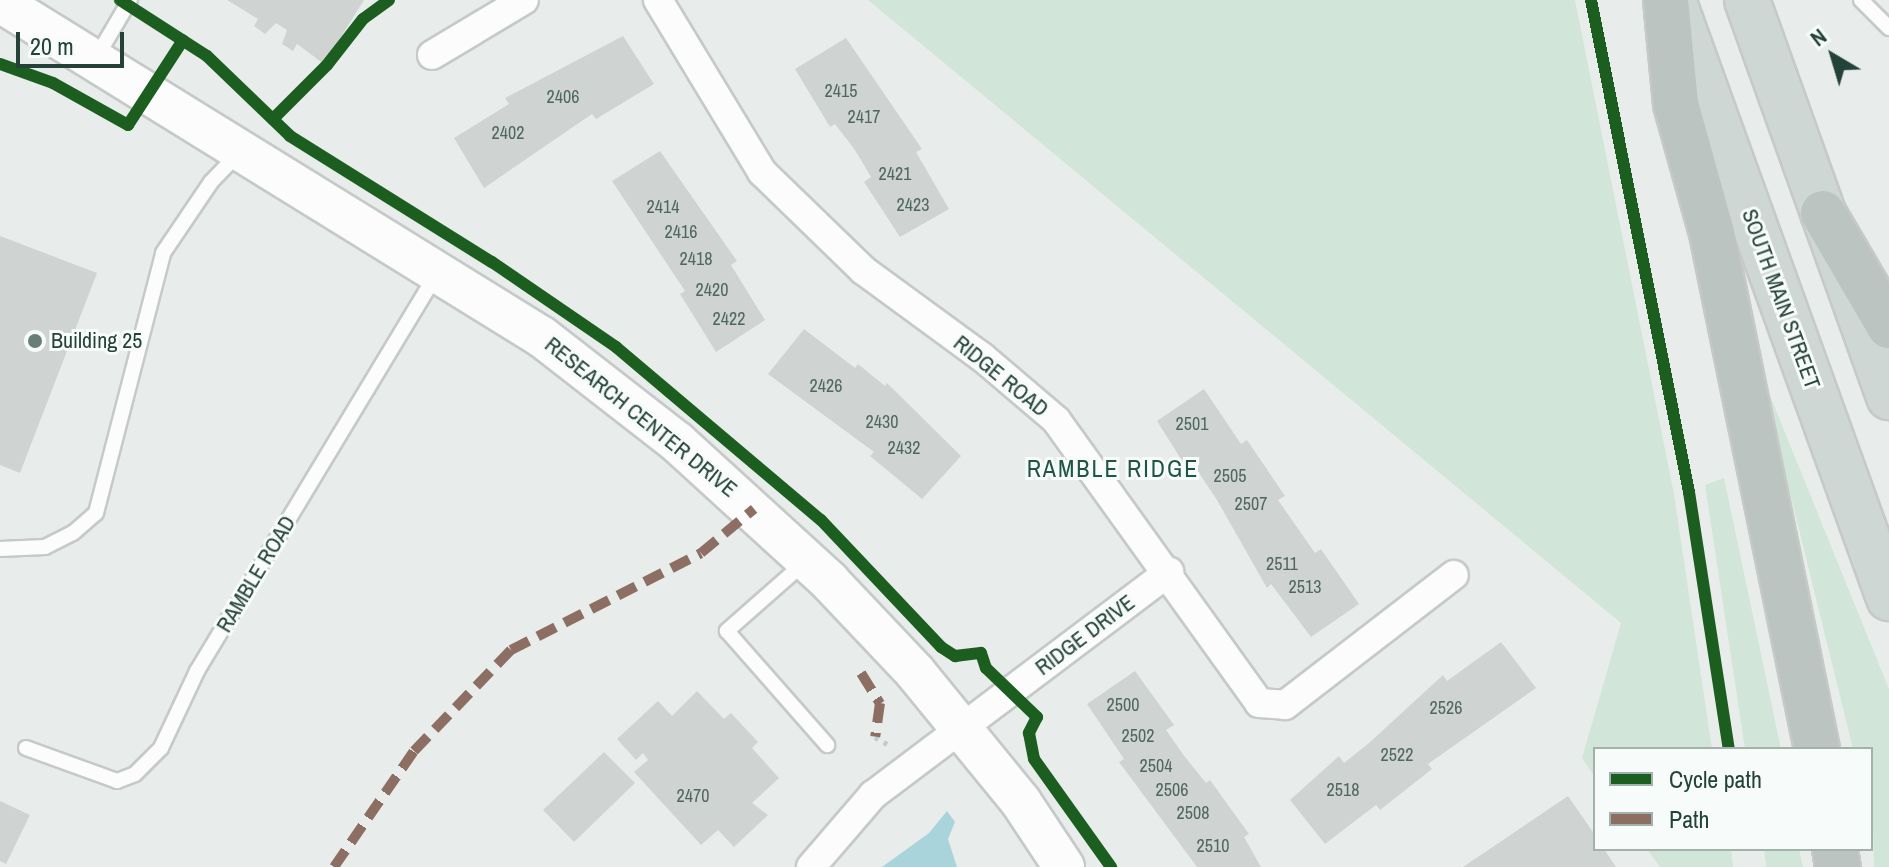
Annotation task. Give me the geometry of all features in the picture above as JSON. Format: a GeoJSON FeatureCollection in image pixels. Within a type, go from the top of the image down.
{"type":"FeatureCollection","features":[{"type":"Feature","properties":{"kind":"highway"},"geometry":{"type":"LineString","coordinates":[[1666,0],[1676,104],[1712,233],[1817,747]]}},
{"type":"Feature","properties":{"kind":"highway"},"geometry":{"type":"LineString","coordinates":[[1823,213],[1889,326]]}},
{"type":"Feature","properties":{"kind":"main road","name":"SOUTH MAIN STREET"},"geometry":{"type":"LineString","coordinates":[[1673,0],[1889,598]]}},
{"type":"Feature","properties":{"kind":"main road"},"geometry":{"type":"LineString","coordinates":[[1747,0],[1889,397]]}},
{"type":"Feature","properties":{"kind":"main road","name":"RESEARCH CENTER DRIVE"},"geometry":{"type":"LineString","coordinates":[[0,2],[575,359],[677,442],[807,560],[963,727],[1064,867]]}},
{"type":"Feature","properties":{"kind":"street"},"geometry":{"type":"LineString","coordinates":[[432,55],[524,0]]}},
{"type":"Feature","properties":{"kind":"street","name":"RIDGE ROAD"},"geometry":{"type":"LineString","coordinates":[[658,0],[769,180],[863,270],[1033,397],[1169,572],[1253,696],[1273,708],[1285,705],[1454,575]]}},
{"type":"Feature","properties":{"kind":"street","name":"RIDGE DRIVE"},"geometry":{"type":"LineString","coordinates":[[811,867],[873,795],[1169,572]]}},
{"type":"Feature","properties":{"kind":"lane"},"geometry":{"type":"LineString","coordinates":[[95,60],[130,0]]}},
{"type":"Feature","properties":{"kind":"lane"},"geometry":{"type":"LineString","coordinates":[[1861,0],[1889,28]]}},
{"type":"Feature","properties":{"kind":"lane"},"geometry":{"type":"LineString","coordinates":[[0,549],[45,547],[73,533],[96,513],[163,253],[211,182],[242,151]]}},
{"type":"Feature","properties":{"kind":"lane","name":"RAMBLE ROAD"},"geometry":{"type":"LineString","coordinates":[[26,748],[117,781],[135,774],[161,748],[197,671],[437,273]]}},
{"type":"Feature","properties":{"kind":"lane"},"geometry":{"type":"LineString","coordinates":[[807,560],[727,631],[827,745]]}},
{"type":"Feature","properties":{"kind":"path"},"geometry":{"type":"LineString","coordinates":[[875,737],[887,744]]}},
{"type":"Feature","properties":{"kind":"green space"},"geometry":{"type":"Polygon","coordinates":[[[868,0],[1575,0],[1674,494],[1712,747],[1593,747],[1593,774],[1582,758],[1621,623],[868,0]]]}},
{"type":"Feature","properties":{"kind":"green space"},"geometry":{"type":"Polygon","coordinates":[[[1760,371],[1889,689],[1889,867],[1874,867],[1873,747],[1853,747],[1760,371]]]}},
{"type":"Feature","properties":{"kind":"green space"},"geometry":{"type":"Polygon","coordinates":[[[1724,478],[1781,747],[1745,747],[1705,485],[1724,478]]]}},
{"type":"Feature","properties":{"kind":"green space"},"geometry":{"type":"Polygon","coordinates":[[[1648,851],[1731,851],[1733,867],[1660,867],[1648,851]]]}},
{"type":"Feature","properties":{"kind":"green space"},"geometry":{"type":"Polygon","coordinates":[[[1764,851],[1799,851],[1803,867],[1766,867],[1764,851]]]}},
{"type":"Feature","properties":{"kind":"water"},"geometry":{"type":"Polygon","coordinates":[[[947,811],[955,822],[948,839],[957,867],[882,867],[929,833],[947,811]]]}},
{"type":"Feature","properties":{"kind":"building"},"geometry":{"type":"Polygon","coordinates":[[[227,0],[364,0],[324,64],[297,44],[293,51],[282,44],[287,30],[276,23],[265,34],[254,26],[258,19],[227,0]]]}},
{"type":"Feature","properties":{"kind":"building"},"geometry":{"type":"Polygon","coordinates":[[[623,36],[654,84],[596,119],[592,114],[484,188],[454,138],[509,104],[505,98],[623,36]]]}},
{"type":"Feature","properties":{"kind":"building"},"geometry":{"type":"Polygon","coordinates":[[[846,38],[922,149],[916,152],[949,209],[900,237],[864,182],[871,177],[855,150],[835,124],[830,127],[795,69],[846,38]]]}},
{"type":"Feature","properties":{"kind":"building"},"geometry":{"type":"Polygon","coordinates":[[[660,151],[737,261],[731,265],[765,320],[716,352],[680,294],[685,291],[612,181],[660,151]]]}},
{"type":"Feature","properties":{"kind":"building","name":"Building 25"},"geometry":{"type":"Polygon","coordinates":[[[0,236],[97,273],[20,473],[0,465],[0,236]]]}},
{"type":"Feature","properties":{"kind":"building"},"geometry":{"type":"Polygon","coordinates":[[[804,329],[855,368],[858,364],[885,386],[887,383],[961,456],[922,499],[870,456],[874,452],[768,374],[804,329]]]}},
{"type":"Feature","properties":{"kind":"building"},"geometry":{"type":"Polygon","coordinates":[[[1204,389],[1241,444],[1247,440],[1285,496],[1278,500],[1315,553],[1321,549],[1359,604],[1311,637],[1271,584],[1267,588],[1217,500],[1199,473],[1193,478],[1157,421],[1204,389]]]}},
{"type":"Feature","properties":{"kind":"building"},"geometry":{"type":"Polygon","coordinates":[[[1501,642],[1536,688],[1428,764],[1432,769],[1380,810],[1376,805],[1325,844],[1290,800],[1339,756],[1344,763],[1369,743],[1443,675],[1447,681],[1501,642]]]}},
{"type":"Feature","properties":{"kind":"building"},"geometry":{"type":"Polygon","coordinates":[[[1135,671],[1174,725],[1166,730],[1206,783],[1210,780],[1249,834],[1244,837],[1261,867],[1197,867],[1119,762],[1124,759],[1087,704],[1135,671]]]}},
{"type":"Feature","properties":{"kind":"building"},"geometry":{"type":"Polygon","coordinates":[[[697,691],[724,719],[731,713],[758,742],[752,748],[779,778],[752,803],[768,815],[734,847],[718,830],[701,845],[634,772],[648,760],[643,753],[636,760],[617,739],[658,701],[672,716],[697,691]]]}},
{"type":"Feature","properties":{"kind":"building"},"geometry":{"type":"Polygon","coordinates":[[[604,752],[635,783],[574,842],[543,810],[604,752]]]}},
{"type":"Feature","properties":{"kind":"building"},"geometry":{"type":"Polygon","coordinates":[[[1568,796],[1593,832],[1593,851],[1605,851],[1616,867],[1463,867],[1568,796]]]}},
{"type":"Feature","properties":{"kind":"building"},"geometry":{"type":"Polygon","coordinates":[[[0,801],[30,815],[6,864],[0,861],[0,801]]]}},
{"type":"Feature","properties":{"kind":"marked path"},"geometry":{"type":"LineString","coordinates":[[334,867],[414,751],[511,650],[701,553],[754,509]]}},
{"type":"Feature","properties":{"kind":"marked path"},"geometry":{"type":"LineString","coordinates":[[861,673],[880,703],[875,737]]}},
{"type":"Feature","properties":{"kind":"cycle path"},"geometry":{"type":"LineString","coordinates":[[120,0],[207,56],[290,136],[492,262],[616,347],[821,520],[941,647],[955,656],[981,653],[986,668],[1037,717],[1029,733],[1034,759],[1111,867]]}},
{"type":"Feature","properties":{"kind":"cycle path"},"geometry":{"type":"LineString","coordinates":[[273,119],[327,65],[363,19],[389,0]]}},
{"type":"Feature","properties":{"kind":"cycle path"},"geometry":{"type":"LineString","coordinates":[[1591,0],[1689,492],[1729,747]]}},
{"type":"Feature","properties":{"kind":"cycle path"},"geometry":{"type":"LineString","coordinates":[[0,64],[53,83],[128,125],[183,40]]}},
{"type":"Feature","properties":{"kind":"place","name":"Building 25"},"geometry":{"type":"Point","coordinates":[35,341]}},
{"type":"Feature","properties":{"kind":"district","name":"RAMBLE RIDGE"},"geometry":{"type":"Point","coordinates":[1113,469]}}]}
